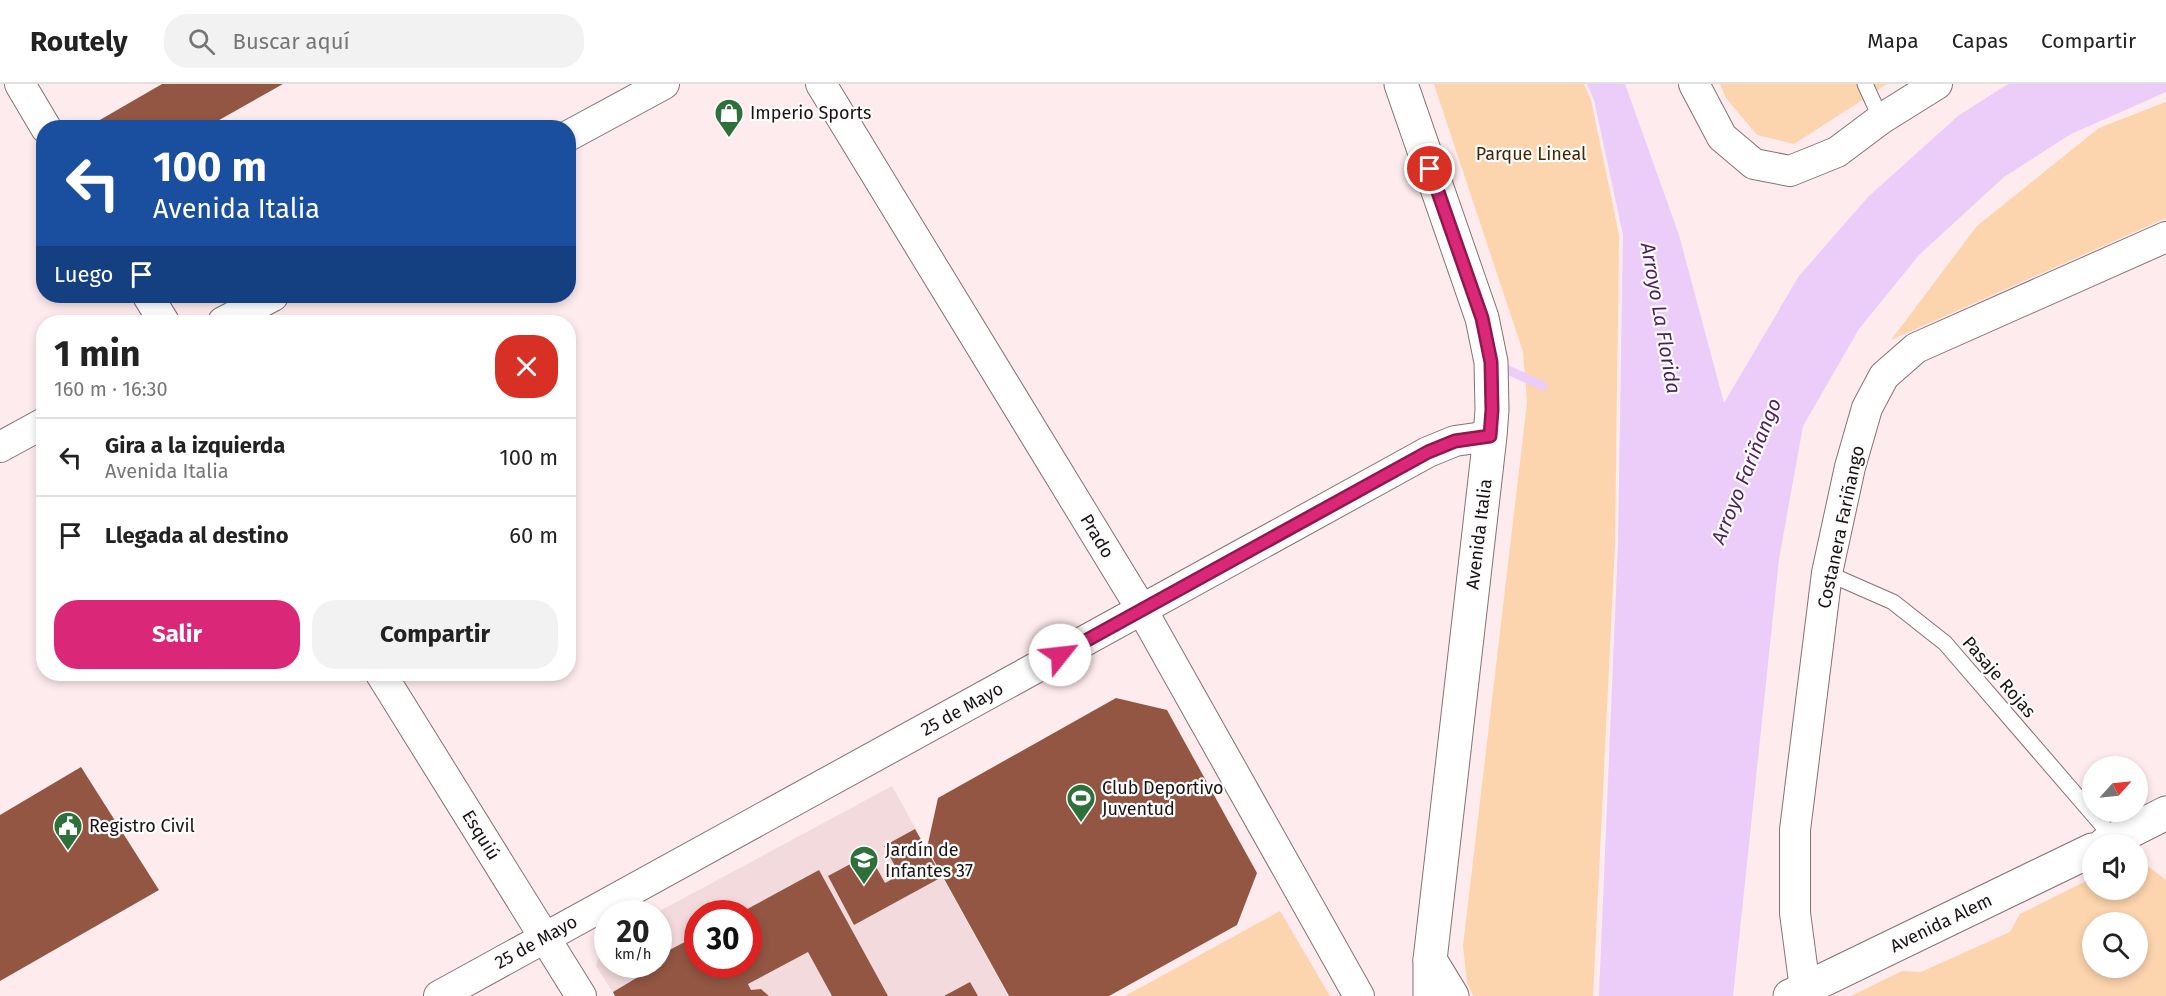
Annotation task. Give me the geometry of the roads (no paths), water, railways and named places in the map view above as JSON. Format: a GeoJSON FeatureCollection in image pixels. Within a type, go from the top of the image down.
{"type":"FeatureCollection","features":[{"type":"Feature","properties":{"kind":"main road","name":"Avenida Italia"},"geometry":{"type":"LineString","coordinates":[[1401,84],[1482,318],[1491,362],[1490,436],[1431,960],[1430,996]]}},
{"type":"Feature","properties":{"kind":"main road","name":"Avenida Alem"},"geometry":{"type":"LineString","coordinates":[[2127,834],[2165,816]]}},
{"type":"Feature","properties":{"kind":"main road","name":"Avenida Alem"},"geometry":{"type":"LineString","coordinates":[[1800,994],[2082,856]]}},
{"type":"Feature","properties":{"kind":"main road"},"geometry":{"type":"LineString","coordinates":[[1431,960],[1452,996]]}},
{"type":"Feature","properties":{"kind":"street"},"geometry":{"type":"LineString","coordinates":[[20,84],[41,120]]}},
{"type":"Feature","properties":{"kind":"street"},"geometry":{"type":"LineString","coordinates":[[576,132],[664,84]]}},
{"type":"Feature","properties":{"kind":"street","name":"Prado"},"geometry":{"type":"LineString","coordinates":[[821,84],[1142,610],[1359,996]]}},
{"type":"Feature","properties":{"kind":"street"},"geometry":{"type":"LineString","coordinates":[[1695,84],[1722,137],[1754,164],[1790,171],[1837,152],[1881,119],[1937,84]]}},
{"type":"Feature","properties":{"kind":"street","name":"Costanera Fariñango"},"geometry":{"type":"LineString","coordinates":[[1800,994],[1795,913],[1795,830],[1827,573],[1850,467],[1867,408],[1884,376],[1916,348],[2166,237]]}},
{"type":"Feature","properties":{"kind":"street"},"geometry":{"type":"LineString","coordinates":[[236,315],[260,303]]}},
{"type":"Feature","properties":{"kind":"street"},"geometry":{"type":"LineString","coordinates":[[0,447],[36,427]]}},
{"type":"Feature","properties":{"kind":"street","name":"25 de Mayo"},"geometry":{"type":"LineString","coordinates":[[439,996],[1428,452],[1455,441],[1490,436]]}},
{"type":"Feature","properties":{"kind":"street","name":"Esquiú"},"geometry":{"type":"LineString","coordinates":[[385,681],[581,996]]}},
{"type":"Feature","properties":{"kind":"lane"},"geometry":{"type":"LineString","coordinates":[[1865,84],[1881,119]]}},
{"type":"Feature","properties":{"kind":"lane","name":"Pasaje Rojas"},"geometry":{"type":"LineString","coordinates":[[1827,573],[1893,602],[1945,643],[2095,834]]}},
{"type":"Feature","properties":{"kind":"water"},"geometry":{"type":"Polygon","coordinates":[[[1587,84],[1625,84],[1679,235],[1724,403],[1799,276],[1868,197],[1958,116],[2008,84],[2166,84],[2166,92],[2071,134],[2004,177],[1919,255],[1859,329],[1803,426],[1779,559],[1733,996],[1599,996],[1618,544],[1623,235],[1594,100],[1587,84]]]}},
{"type":"Feature","properties":{"kind":"waterway"},"geometry":{"type":"LineString","coordinates":[[1499,366],[1543,386]]}},
{"type":"Feature","properties":{"kind":"place","name":"Imperio Sports"},"geometry":{"type":"Point","coordinates":[729,138]}},
{"type":"Feature","properties":{"kind":"place","name":"Club Deportivo Juventud"},"geometry":{"type":"Point","coordinates":[1081,824]}},
{"type":"Feature","properties":{"kind":"place","name":"Registro Civil"},"geometry":{"type":"Point","coordinates":[68,852]}},
{"type":"Feature","properties":{"kind":"place","name":"Jardín de Infantes 37"},"geometry":{"type":"Point","coordinates":[864,886]}},
{"type":"Feature","properties":{"kind":"park label","name":"Parque Lineal"},"geometry":{"type":"Point","coordinates":[1531,154]}},
{"type":"Feature","properties":{"kind":"water label","name":"Arroyo La Florida"},"geometry":{"type":"Point","coordinates":[1661,318]}},
{"type":"Feature","properties":{"kind":"water label","name":"Arroyo Fariñango"},"geometry":{"type":"Point","coordinates":[1746,471]}}]}
